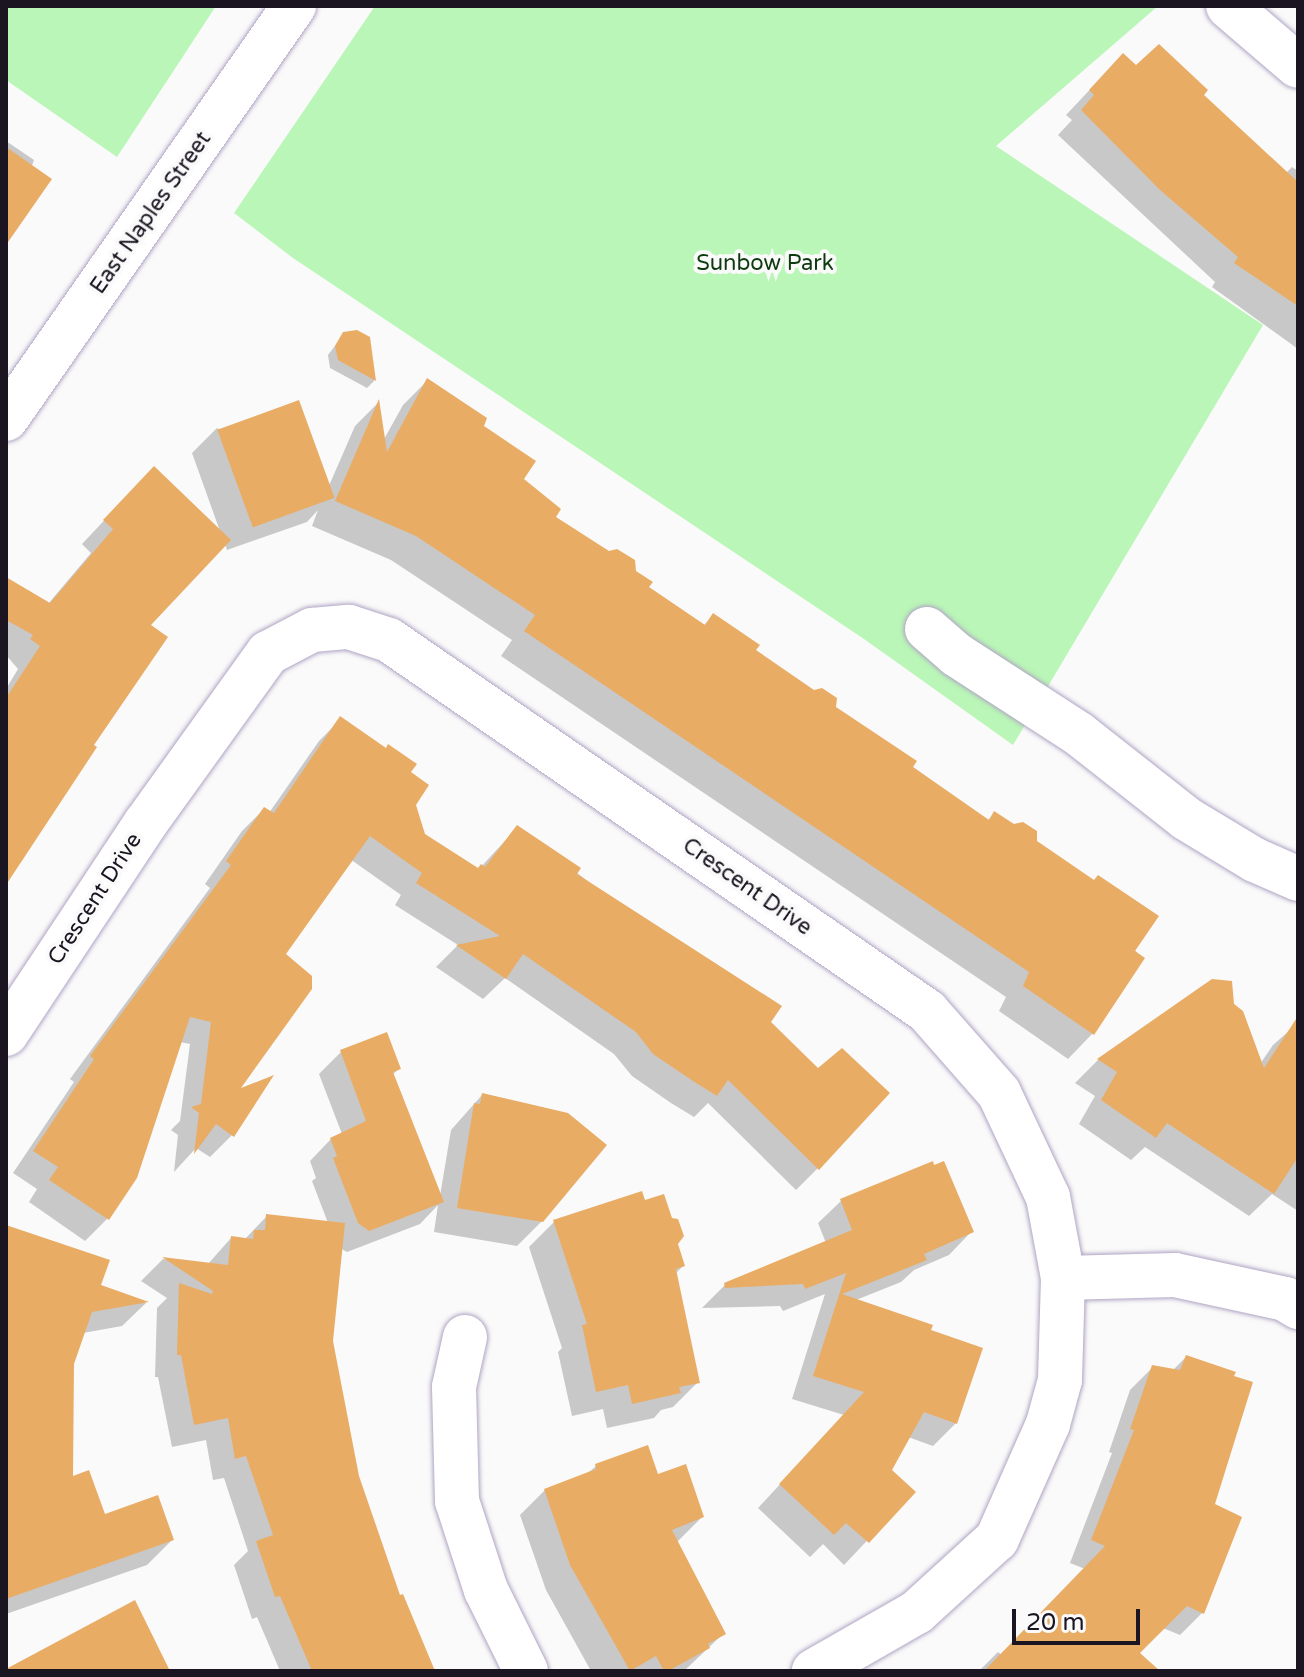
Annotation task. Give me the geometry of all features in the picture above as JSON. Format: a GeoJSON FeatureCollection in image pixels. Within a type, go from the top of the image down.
{"type":"FeatureCollection","features":[{"type":"Feature","properties":{"kind":"street","name":"East Naples Street"},"geometry":{"type":"LineString","coordinates":[[13,395],[294,6]]}},
{"type":"Feature","properties":{"kind":"street"},"geometry":{"type":"LineString","coordinates":[[1228,6],[1298,66]]}},
{"type":"Feature","properties":{"kind":"street","name":"Crescent Drive"},"geometry":{"type":"LineString","coordinates":[[6,1034],[145,824],[268,653],[312,630],[349,627],[389,640],[927,1011],[999,1093],[1048,1197],[1063,1278],[1060,1380],[1048,1424],[997,1539],[917,1612],[814,1671]]}},
{"type":"Feature","properties":{"kind":"street"},"geometry":{"type":"LineString","coordinates":[[927,629],[957,655],[1079,734],[1187,819],[1255,860],[1298,879]]}},
{"type":"Feature","properties":{"kind":"street"},"geometry":{"type":"LineString","coordinates":[[1063,1278],[1175,1275],[1285,1299],[1298,1307]]}},
{"type":"Feature","properties":{"kind":"street"},"geometry":{"type":"LineString","coordinates":[[465,1337],[454,1387],[457,1501],[486,1590],[526,1671]]}},
{"type":"Feature","properties":{"kind":"green space"},"geometry":{"type":"Polygon","coordinates":[[[6,6],[216,6],[117,157],[6,80],[6,6]]]}},
{"type":"Feature","properties":{"kind":"green space","name":"Sunbow Park"},"geometry":{"type":"Polygon","coordinates":[[[375,6],[1158,6],[996,146],[1263,325],[1013,745],[864,639],[293,258],[234,213],[375,6]]]}},
{"type":"Feature","properties":{"kind":"building"},"geometry":{"type":"Polygon","coordinates":[[[1159,44],[1208,90],[1204,95],[1298,182],[1298,306],[1234,263],[1238,257],[1160,190],[1081,110],[1094,95],[1089,90],[1123,53],[1136,65],[1159,44]]]}},
{"type":"Feature","properties":{"kind":"building"},"geometry":{"type":"Polygon","coordinates":[[[6,147],[52,179],[6,245],[6,147]]]}},
{"type":"Feature","properties":{"kind":"building"},"geometry":{"type":"Polygon","coordinates":[[[357,330],[370,337],[376,381],[338,360],[335,346],[343,332],[357,330]]]}},
{"type":"Feature","properties":{"kind":"building"},"geometry":{"type":"Polygon","coordinates":[[[427,378],[487,418],[484,426],[536,461],[524,479],[561,509],[556,517],[609,551],[617,549],[635,560],[636,571],[653,582],[649,587],[705,625],[713,613],[760,645],[756,650],[814,690],[822,688],[837,698],[836,707],[917,761],[913,767],[989,820],[994,811],[1014,824],[1023,822],[1037,831],[1037,841],[1094,880],[1098,875],[1159,916],[1135,951],[1145,958],[1094,1035],[1023,986],[1029,972],[524,631],[535,615],[416,536],[335,501],[379,399],[387,452],[427,378]]]}},
{"type":"Feature","properties":{"kind":"building"},"geometry":{"type":"Polygon","coordinates":[[[299,400],[335,498],[253,527],[217,430],[299,400]]]}},
{"type":"Feature","properties":{"kind":"building"},"geometry":{"type":"Polygon","coordinates":[[[154,466],[231,540],[151,625],[168,637],[94,745],[97,747],[6,885],[6,698],[40,646],[30,639],[33,635],[6,620],[6,577],[50,603],[113,529],[103,520],[154,466]]]}},
{"type":"Feature","properties":{"kind":"building"},"geometry":{"type":"Polygon","coordinates":[[[340,716],[386,748],[388,744],[417,764],[411,772],[429,785],[416,805],[425,834],[478,868],[481,864],[485,867],[517,825],[581,868],[577,874],[782,1006],[771,1022],[818,1068],[842,1048],[890,1093],[819,1170],[728,1080],[717,1096],[653,1054],[636,1032],[523,954],[506,979],[456,945],[500,936],[416,883],[422,873],[370,836],[286,954],[312,976],[312,989],[241,1088],[274,1075],[234,1137],[216,1124],[194,1154],[199,1113],[191,1107],[201,1104],[211,1022],[190,1017],[137,1178],[109,1220],[49,1180],[58,1167],[33,1151],[94,1059],[90,1056],[231,865],[226,861],[264,807],[274,813],[340,716]]]}},
{"type":"Feature","properties":{"kind":"building"},"geometry":{"type":"Polygon","coordinates":[[[1212,979],[1232,981],[1234,1004],[1243,1011],[1264,1068],[1298,1016],[1298,1157],[1274,1194],[1167,1123],[1156,1138],[1101,1100],[1117,1072],[1097,1059],[1212,979]]]}},
{"type":"Feature","properties":{"kind":"building"},"geometry":{"type":"Polygon","coordinates":[[[387,1032],[401,1069],[393,1072],[444,1202],[369,1231],[358,1223],[333,1158],[337,1156],[330,1138],[366,1121],[340,1050],[387,1032]]]}},
{"type":"Feature","properties":{"kind":"building"},"geometry":{"type":"Polygon","coordinates":[[[482,1093],[568,1113],[607,1145],[543,1222],[457,1208],[474,1103],[480,1104],[482,1093]]]}},
{"type":"Feature","properties":{"kind":"building"},"geometry":{"type":"Polygon","coordinates":[[[933,1161],[934,1165],[944,1161],[974,1232],[924,1254],[927,1260],[842,1294],[933,1325],[931,1330],[983,1348],[957,1424],[924,1412],[892,1470],[916,1492],[869,1543],[846,1523],[834,1535],[779,1484],[864,1392],[813,1376],[846,1273],[805,1289],[803,1284],[725,1288],[724,1283],[852,1230],[840,1199],[933,1161]]]}},
{"type":"Feature","properties":{"kind":"building"},"geometry":{"type":"Polygon","coordinates":[[[642,1191],[645,1200],[664,1194],[672,1218],[678,1219],[684,1236],[678,1244],[685,1266],[676,1269],[700,1383],[679,1387],[681,1393],[632,1404],[628,1385],[596,1392],[582,1325],[587,1324],[553,1220],[642,1191]]]}},
{"type":"Feature","properties":{"kind":"building"},"geometry":{"type":"Polygon","coordinates":[[[266,1214],[345,1223],[333,1341],[359,1476],[400,1595],[403,1594],[435,1671],[312,1671],[280,1596],[275,1597],[256,1541],[273,1535],[246,1456],[235,1459],[228,1418],[194,1425],[181,1355],[177,1355],[179,1283],[212,1294],[213,1291],[162,1257],[228,1265],[231,1236],[253,1239],[254,1230],[265,1230],[266,1214]]]}},
{"type":"Feature","properties":{"kind":"building"},"geometry":{"type":"Polygon","coordinates":[[[6,1225],[110,1260],[101,1285],[149,1302],[92,1312],[74,1364],[73,1476],[89,1470],[105,1514],[158,1495],[174,1540],[6,1599],[6,1225]]]}},
{"type":"Feature","properties":{"kind":"building"},"geometry":{"type":"Polygon","coordinates":[[[1186,1355],[1236,1372],[1234,1376],[1253,1382],[1215,1504],[1242,1517],[1204,1614],[1187,1606],[1140,1653],[1160,1671],[984,1671],[1105,1546],[1091,1540],[1134,1430],[1130,1429],[1152,1365],[1180,1370],[1186,1355]]]}},
{"type":"Feature","properties":{"kind":"building"},"geometry":{"type":"Polygon","coordinates":[[[648,1445],[658,1474],[686,1464],[704,1517],[672,1530],[726,1634],[708,1644],[710,1648],[668,1671],[664,1671],[656,1656],[630,1671],[570,1565],[544,1489],[596,1469],[595,1464],[648,1445]]]}},
{"type":"Feature","properties":{"kind":"building"},"geometry":{"type":"Polygon","coordinates":[[[135,1600],[170,1671],[6,1671],[6,1669],[135,1600]]]}}]}
